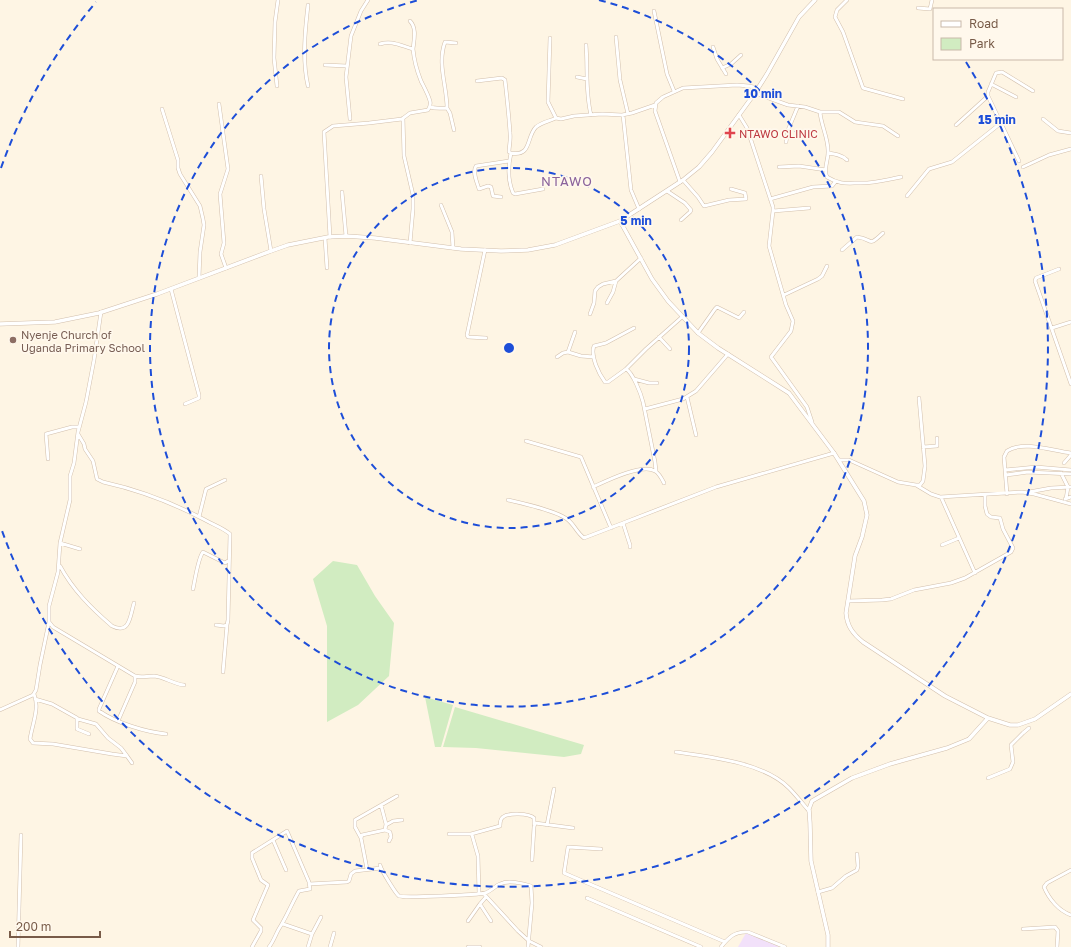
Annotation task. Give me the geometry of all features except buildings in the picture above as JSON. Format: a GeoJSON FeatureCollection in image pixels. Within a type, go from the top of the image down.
{"type":"FeatureCollection","features":[{"type":"Feature","properties":{"kind":"street"},"geometry":{"type":"LineString","coordinates":[[276,86],[274,58],[275,22],[278,0]]}},
{"type":"Feature","properties":{"kind":"street"},"geometry":{"type":"LineString","coordinates":[[350,119],[346,77],[351,36],[361,11],[368,0]]}},
{"type":"Feature","properties":{"kind":"street"},"geometry":{"type":"LineString","coordinates":[[0,324],[55,322],[101,312],[142,300],[271,251],[330,237],[346,236],[375,238],[453,248],[501,251],[543,248],[556,245],[620,221],[667,191],[698,167],[755,93],[799,17],[815,0]]}},
{"type":"Feature","properties":{"kind":"street"},"geometry":{"type":"LineString","coordinates":[[847,0],[837,10],[835,16],[857,70],[862,87],[867,90],[903,98]]}},
{"type":"Feature","properties":{"kind":"street"},"geometry":{"type":"LineString","coordinates":[[918,8],[930,10],[932,0]]}},
{"type":"Feature","properties":{"kind":"street"},"geometry":{"type":"LineString","coordinates":[[308,5],[305,25],[304,69],[308,86]]}},
{"type":"Feature","properties":{"kind":"street"},"geometry":{"type":"LineString","coordinates":[[654,11],[668,74],[674,91]]}},
{"type":"Feature","properties":{"kind":"street"},"geometry":{"type":"LineString","coordinates":[[410,21],[413,24],[414,31],[413,49],[419,74],[430,102],[430,107]]}},
{"type":"Feature","properties":{"kind":"street"},"geometry":{"type":"LineString","coordinates":[[616,37],[620,80],[628,114]]}},
{"type":"Feature","properties":{"kind":"street"},"geometry":{"type":"LineString","coordinates":[[550,38],[548,102],[556,118]]}},
{"type":"Feature","properties":{"kind":"street"},"geometry":{"type":"LineString","coordinates":[[454,130],[450,113],[447,108],[442,66],[443,46],[445,42],[456,43]]}},
{"type":"Feature","properties":{"kind":"street"},"geometry":{"type":"LineString","coordinates":[[380,44],[398,44],[413,49]]}},
{"type":"Feature","properties":{"kind":"street"},"geometry":{"type":"LineString","coordinates":[[586,45],[587,96],[591,114]]}},
{"type":"Feature","properties":{"kind":"street"},"geometry":{"type":"LineString","coordinates":[[713,47],[717,59],[726,74]]}},
{"type":"Feature","properties":{"kind":"street"},"geometry":{"type":"LineString","coordinates":[[722,68],[731,64],[741,55]]}},
{"type":"Feature","properties":{"kind":"street"},"geometry":{"type":"LineString","coordinates":[[325,65],[347,66]]}},
{"type":"Feature","properties":{"kind":"street"},"geometry":{"type":"LineString","coordinates":[[1019,161],[988,96],[988,92],[996,74],[1002,72],[1033,91]]}},
{"type":"Feature","properties":{"kind":"street"},"geometry":{"type":"LineString","coordinates":[[576,77],[587,79]]}},
{"type":"Feature","properties":{"kind":"street"},"geometry":{"type":"LineString","coordinates":[[478,81],[502,78],[505,80],[510,122],[510,181],[513,194],[543,189]]}},
{"type":"Feature","properties":{"kind":"street"},"geometry":{"type":"LineString","coordinates":[[991,84],[1016,97]]}},
{"type":"Feature","properties":{"kind":"street"},"geometry":{"type":"LineString","coordinates":[[511,153],[521,153],[525,150],[534,129],[541,123],[556,118],[561,119],[591,114],[628,114],[655,105],[663,97],[683,88],[737,85],[758,88]]}},
{"type":"Feature","properties":{"kind":"street"},"geometry":{"type":"LineString","coordinates":[[755,93],[788,105],[805,107],[820,112],[839,112],[855,122],[883,126],[898,136]]}},
{"type":"Feature","properties":{"kind":"street"},"geometry":{"type":"LineString","coordinates":[[956,125],[988,96]]}},
{"type":"Feature","properties":{"kind":"street"},"geometry":{"type":"LineString","coordinates":[[219,104],[228,169],[220,194],[224,243],[221,254],[226,268]]}},
{"type":"Feature","properties":{"kind":"street"},"geometry":{"type":"LineString","coordinates":[[655,105],[655,111],[681,181],[698,197],[704,206],[729,200],[746,199],[745,193],[731,189]]}},
{"type":"Feature","properties":{"kind":"street"},"geometry":{"type":"LineString","coordinates":[[786,142],[788,130],[798,106]]}},
{"type":"Feature","properties":{"kind":"street"},"geometry":{"type":"LineString","coordinates":[[430,107],[438,109],[447,108]]}},
{"type":"Feature","properties":{"kind":"street"},"geometry":{"type":"LineString","coordinates":[[330,237],[324,132],[328,128],[339,125],[369,124],[403,118],[410,113],[428,110],[430,107]]}},
{"type":"Feature","properties":{"kind":"street"},"geometry":{"type":"LineString","coordinates":[[162,109],[178,160],[180,174],[195,198],[202,213],[204,224],[200,252],[199,278]]}},
{"type":"Feature","properties":{"kind":"street"},"geometry":{"type":"LineString","coordinates":[[820,112],[821,121],[828,144],[826,170],[827,177],[836,181],[850,184],[881,182],[901,177]]}},
{"type":"Feature","properties":{"kind":"street"},"geometry":{"type":"LineString","coordinates":[[623,115],[630,185],[639,209]]}},
{"type":"Feature","properties":{"kind":"street"},"geometry":{"type":"LineString","coordinates":[[739,115],[747,128],[770,199],[773,211],[769,246],[786,305],[793,321],[793,327],[785,340],[771,357],[807,408],[812,422]]}},
{"type":"Feature","properties":{"kind":"street"},"geometry":{"type":"LineString","coordinates":[[403,118],[404,156],[413,195],[410,243]]}},
{"type":"Feature","properties":{"kind":"street"},"geometry":{"type":"LineString","coordinates":[[1043,119],[1058,131],[1071,133]]}},
{"type":"Feature","properties":{"kind":"street"},"geometry":{"type":"LineString","coordinates":[[907,196],[929,169],[952,162],[1001,123]]}},
{"type":"Feature","properties":{"kind":"street"},"geometry":{"type":"LineString","coordinates":[[1023,167],[1049,155],[1071,149]]}},
{"type":"Feature","properties":{"kind":"street"},"geometry":{"type":"LineString","coordinates":[[828,153],[845,157],[848,160]]}},
{"type":"Feature","properties":{"kind":"street"},"geometry":{"type":"LineString","coordinates":[[501,197],[492,196],[491,188],[488,186],[479,189],[474,174],[474,168],[476,166],[509,161]]}},
{"type":"Feature","properties":{"kind":"street"},"geometry":{"type":"LineString","coordinates":[[779,167],[799,166],[826,170]]}},
{"type":"Feature","properties":{"kind":"street"},"geometry":{"type":"LineString","coordinates":[[261,176],[264,209],[271,251]]}},
{"type":"Feature","properties":{"kind":"street"},"geometry":{"type":"LineString","coordinates":[[770,199],[813,187],[832,186],[836,181]]}},
{"type":"Feature","properties":{"kind":"street"},"geometry":{"type":"LineString","coordinates":[[667,191],[685,203],[690,210],[690,212],[681,220]]}},
{"type":"Feature","properties":{"kind":"street"},"geometry":{"type":"LineString","coordinates":[[342,192],[346,236]]}},
{"type":"Feature","properties":{"kind":"street"},"geometry":{"type":"LineString","coordinates":[[441,205],[452,232],[453,248]]}},
{"type":"Feature","properties":{"kind":"street"},"geometry":{"type":"LineString","coordinates":[[773,211],[809,208]]}},
{"type":"Feature","properties":{"kind":"street"},"geometry":{"type":"LineString","coordinates":[[620,221],[640,258],[668,301],[698,333],[789,393],[834,452],[864,501],[867,515],[862,537],[855,556],[846,613],[847,621],[856,636],[945,696],[988,718],[1010,725],[1022,724],[1036,719],[1071,694]]}},
{"type":"Feature","properties":{"kind":"street"},"geometry":{"type":"LineString","coordinates":[[842,250],[857,237],[871,243],[883,234]]}},
{"type":"Feature","properties":{"kind":"street"},"geometry":{"type":"LineString","coordinates":[[325,238],[327,268]]}},
{"type":"Feature","properties":{"kind":"street"},"geometry":{"type":"LineString","coordinates":[[485,250],[467,335],[486,338]]}},
{"type":"Feature","properties":{"kind":"street"},"geometry":{"type":"LineString","coordinates":[[590,314],[594,303],[595,291],[603,284],[616,281],[640,258]]}},
{"type":"Feature","properties":{"kind":"street"},"geometry":{"type":"LineString","coordinates":[[784,295],[818,279],[822,276],[827,266]]}},
{"type":"Feature","properties":{"kind":"street"},"geometry":{"type":"LineString","coordinates":[[1059,269],[1036,278],[1035,281],[1071,384]]}},
{"type":"Feature","properties":{"kind":"street"},"geometry":{"type":"LineString","coordinates":[[607,303],[613,292],[616,281]]}},
{"type":"Feature","properties":{"kind":"street"},"geometry":{"type":"LineString","coordinates":[[170,289],[199,395],[198,398],[185,404]]}},
{"type":"Feature","properties":{"kind":"street"},"geometry":{"type":"LineString","coordinates":[[698,333],[717,307],[740,318],[744,312]]}},
{"type":"Feature","properties":{"kind":"street"},"geometry":{"type":"LineString","coordinates":[[101,312],[90,381],[79,427],[74,463],[70,478],[70,500],[60,543],[58,572],[49,606],[49,622],[34,694],[36,714],[30,739],[33,743],[53,744],[127,756]]}},
{"type":"Feature","properties":{"kind":"street"},"geometry":{"type":"LineString","coordinates":[[634,328],[606,343],[594,346],[593,348],[596,365],[605,382],[608,382],[626,369],[682,317]]}},
{"type":"Feature","properties":{"kind":"street"},"geometry":{"type":"LineString","coordinates":[[1052,328],[1071,322]]}},
{"type":"Feature","properties":{"kind":"street"},"geometry":{"type":"LineString","coordinates":[[568,352],[575,332]]}},
{"type":"Feature","properties":{"kind":"street"},"geometry":{"type":"LineString","coordinates":[[659,337],[670,349]]}},
{"type":"Feature","properties":{"kind":"street"},"geometry":{"type":"LineString","coordinates":[[557,357],[568,352],[580,356],[594,357]]}},
{"type":"Feature","properties":{"kind":"street"},"geometry":{"type":"LineString","coordinates":[[645,410],[687,397],[702,386],[728,354]]}},
{"type":"Feature","properties":{"kind":"street"},"geometry":{"type":"LineString","coordinates":[[626,369],[630,372],[641,394],[656,462],[656,471],[664,483]]}},
{"type":"Feature","properties":{"kind":"street"},"geometry":{"type":"LineString","coordinates":[[634,379],[649,383],[657,383]]}},
{"type":"Feature","properties":{"kind":"street"},"geometry":{"type":"LineString","coordinates":[[687,397],[696,435]]}},
{"type":"Feature","properties":{"kind":"street"},"geometry":{"type":"LineString","coordinates":[[916,485],[922,483],[925,466],[919,398]]}},
{"type":"Feature","properties":{"kind":"street"},"geometry":{"type":"LineString","coordinates":[[48,459],[46,434],[72,427],[79,427]]}},
{"type":"Feature","properties":{"kind":"street"},"geometry":{"type":"LineString","coordinates":[[78,434],[93,461],[98,479],[103,482],[154,497],[185,509],[230,534],[228,561],[229,602],[223,672]]}},
{"type":"Feature","properties":{"kind":"street"},"geometry":{"type":"LineString","coordinates":[[923,447],[937,446],[937,438]]}},
{"type":"Feature","properties":{"kind":"street"},"geometry":{"type":"LineString","coordinates":[[526,441],[581,457],[611,528]]}},
{"type":"Feature","properties":{"kind":"street"},"geometry":{"type":"LineString","coordinates":[[1007,494],[1005,454],[1010,449],[1036,446],[1071,454],[1064,463]]}},
{"type":"Feature","properties":{"kind":"street"},"geometry":{"type":"LineString","coordinates":[[508,500],[567,519],[584,538],[716,487],[834,452]]}},
{"type":"Feature","properties":{"kind":"street"},"geometry":{"type":"LineString","coordinates":[[839,460],[849,460],[898,482],[916,485],[931,494],[941,497],[1027,493],[1070,487]]}},
{"type":"Feature","properties":{"kind":"street"},"geometry":{"type":"LineString","coordinates":[[1005,470],[1036,467],[1071,470]]}},
{"type":"Feature","properties":{"kind":"street"},"geometry":{"type":"LineString","coordinates":[[593,487],[632,470],[656,471]]}},
{"type":"Feature","properties":{"kind":"street"},"geometry":{"type":"LineString","coordinates":[[1006,475],[1028,472],[1071,474]]}},
{"type":"Feature","properties":{"kind":"street"},"geometry":{"type":"LineString","coordinates":[[1061,473],[1070,487]]}},
{"type":"Feature","properties":{"kind":"street"},"geometry":{"type":"LineString","coordinates":[[199,517],[206,489],[225,480]]}},
{"type":"Feature","properties":{"kind":"street"},"geometry":{"type":"LineString","coordinates":[[1066,499],[1070,487]]}},
{"type":"Feature","properties":{"kind":"street"},"geometry":{"type":"LineString","coordinates":[[1027,493],[1071,504]]}},
{"type":"Feature","properties":{"kind":"street"},"geometry":{"type":"LineString","coordinates":[[848,601],[874,601],[891,599],[914,590],[951,582],[975,573],[1011,552],[1013,548],[1003,528],[1000,518],[991,517],[987,514],[985,495]]}},
{"type":"Feature","properties":{"kind":"street"},"geometry":{"type":"LineString","coordinates":[[941,497],[975,573]]}},
{"type":"Feature","properties":{"kind":"street"},"geometry":{"type":"LineString","coordinates":[[1062,502],[1071,497]]}},
{"type":"Feature","properties":{"kind":"street"},"geometry":{"type":"LineString","coordinates":[[623,523],[630,547]]}},
{"type":"Feature","properties":{"kind":"street"},"geometry":{"type":"LineString","coordinates":[[942,545],[959,538]]}},
{"type":"Feature","properties":{"kind":"street"},"geometry":{"type":"LineString","coordinates":[[60,543],[80,549]]}},
{"type":"Feature","properties":{"kind":"street"},"geometry":{"type":"LineString","coordinates":[[193,589],[198,563],[203,552],[225,563],[228,561]]}},
{"type":"Feature","properties":{"kind":"street"},"geometry":{"type":"LineString","coordinates":[[59,565],[83,600],[117,629],[122,629],[129,624],[134,603]]}},
{"type":"Feature","properties":{"kind":"street"},"geometry":{"type":"LineString","coordinates":[[49,622],[53,627],[135,676],[143,679],[154,676],[176,684],[184,684]]}},
{"type":"Feature","properties":{"kind":"street"},"geometry":{"type":"LineString","coordinates":[[216,625],[227,625]]}},
{"type":"Feature","properties":{"kind":"street"},"geometry":{"type":"LineString","coordinates":[[118,666],[99,709],[101,713],[134,727],[166,734]]}},
{"type":"Feature","properties":{"kind":"street"},"geometry":{"type":"LineString","coordinates":[[118,720],[135,682],[135,676]]}},
{"type":"Feature","properties":{"kind":"street"},"geometry":{"type":"LineString","coordinates":[[0,710],[34,694]]}},
{"type":"Feature","properties":{"kind":"street"},"geometry":{"type":"LineString","coordinates":[[35,699],[52,704],[78,719],[96,724],[108,738],[121,748],[132,763]]}},
{"type":"Feature","properties":{"kind":"street"},"geometry":{"type":"LineString","coordinates":[[828,947],[828,935],[810,861],[811,839],[809,806],[812,801],[841,783],[864,772],[947,748],[969,739],[988,718]]}},
{"type":"Feature","properties":{"kind":"street"},"geometry":{"type":"LineString","coordinates":[[78,719],[77,729],[89,734]]}},
{"type":"Feature","properties":{"kind":"street"},"geometry":{"type":"LineString","coordinates":[[988,778],[1010,769],[1013,762],[1011,745],[1029,728]]}},
{"type":"Feature","properties":{"kind":"street"},"geometry":{"type":"LineString","coordinates":[[676,752],[726,759],[760,770],[776,778],[789,788],[809,811]]}},
{"type":"Feature","properties":{"kind":"street"},"geometry":{"type":"LineString","coordinates":[[547,825],[554,789]]}},
{"type":"Feature","properties":{"kind":"street"},"geometry":{"type":"LineString","coordinates":[[367,869],[360,838],[355,827],[355,820],[397,796]]}},
{"type":"Feature","properties":{"kind":"street"},"geometry":{"type":"LineString","coordinates":[[381,805],[386,825],[385,830]]}},
{"type":"Feature","properties":{"kind":"street"},"geometry":{"type":"LineString","coordinates":[[449,834],[471,834],[500,826],[500,820],[507,815],[531,815],[534,818],[532,860]]}},
{"type":"Feature","properties":{"kind":"street"},"geometry":{"type":"LineString","coordinates":[[386,825],[393,821],[402,820]]}},
{"type":"Feature","properties":{"kind":"street"},"geometry":{"type":"LineString","coordinates":[[534,824],[573,828]]}},
{"type":"Feature","properties":{"kind":"street"},"geometry":{"type":"LineString","coordinates":[[360,838],[362,835],[385,830],[391,834],[389,841]]}},
{"type":"Feature","properties":{"kind":"street"},"geometry":{"type":"LineString","coordinates":[[252,947],[261,931],[261,928],[253,920],[268,885],[261,880],[252,853],[287,831],[310,889],[299,891],[285,916],[283,924],[280,926],[269,947]]}},
{"type":"Feature","properties":{"kind":"street"},"geometry":{"type":"LineString","coordinates":[[471,834],[478,856],[479,894]]}},
{"type":"Feature","properties":{"kind":"street"},"geometry":{"type":"LineString","coordinates":[[18,947],[21,835]]}},
{"type":"Feature","properties":{"kind":"street"},"geometry":{"type":"LineString","coordinates":[[273,840],[286,870]]}},
{"type":"Feature","properties":{"kind":"street"},"geometry":{"type":"LineString","coordinates":[[601,850],[568,847],[564,873],[725,942]]}},
{"type":"Feature","properties":{"kind":"street"},"geometry":{"type":"LineString","coordinates":[[818,892],[832,888],[856,870],[858,866],[857,854]]}},
{"type":"Feature","properties":{"kind":"street"},"geometry":{"type":"LineString","coordinates":[[309,884],[347,882],[349,881],[352,872],[380,867],[397,895],[401,897],[485,895],[528,941],[541,947]]}},
{"type":"Feature","properties":{"kind":"street"},"geometry":{"type":"LineString","coordinates":[[1071,870],[1047,883],[1044,887],[1052,900],[1063,912],[1071,915]]}},
{"type":"Feature","properties":{"kind":"street"},"geometry":{"type":"LineString","coordinates":[[468,921],[485,895],[505,882],[530,886],[532,903],[528,947]]}},
{"type":"Feature","properties":{"kind":"street"},"geometry":{"type":"LineString","coordinates":[[587,898],[701,947]]}},
{"type":"Feature","properties":{"kind":"street"},"geometry":{"type":"LineString","coordinates":[[480,904],[491,922]]}},
{"type":"Feature","properties":{"kind":"street"},"geometry":{"type":"LineString","coordinates":[[308,947],[312,934],[321,918]]}},
{"type":"Feature","properties":{"kind":"street"},"geometry":{"type":"LineString","coordinates":[[283,924],[312,934]]}},
{"type":"Feature","properties":{"kind":"street"},"geometry":{"type":"LineString","coordinates":[[1023,929],[1055,927],[1058,930],[1057,947]]}},
{"type":"Feature","properties":{"kind":"street"},"geometry":{"type":"LineString","coordinates":[[721,947],[725,942],[739,932],[748,932],[785,947]]}},
{"type":"Feature","properties":{"kind":"street"},"geometry":{"type":"LineString","coordinates":[[330,947],[334,933]]}},
{"type":"Feature","properties":{"kind":"street"},"geometry":{"type":"LineString","coordinates":[[468,947],[480,947]]}},
{"type":"Feature","properties":{"kind":"shaded area"},"geometry":{"type":"Polygon","coordinates":[[[746,933],[778,946],[778,947],[738,947],[746,933]]]}},
{"type":"Feature","properties":{"kind":"green space"},"geometry":{"type":"Polygon","coordinates":[[[333,561],[357,565],[375,596],[394,623],[389,676],[358,705],[327,722],[327,626],[313,579],[333,561]]]}},
{"type":"Feature","properties":{"kind":"green space"},"geometry":{"type":"Polygon","coordinates":[[[425,697],[453,705],[441,747],[435,747],[425,697]]]}},
{"type":"Feature","properties":{"kind":"green space"},"geometry":{"type":"Polygon","coordinates":[[[455,707],[584,745],[581,754],[564,757],[476,748],[443,747],[455,707]]]}},
{"type":"Feature","properties":{"kind":"place","name":"NTAWO CLINIC"},"geometry":{"type":"Point","coordinates":[730,133]}},
{"type":"Feature","properties":{"kind":"place","name":"Nyenje Church of Uganda Primary School"},"geometry":{"type":"Point","coordinates":[13,340]}},
{"type":"Feature","properties":{"kind":"district","name":"NTAWO"},"geometry":{"type":"Point","coordinates":[567,181]}}]}
